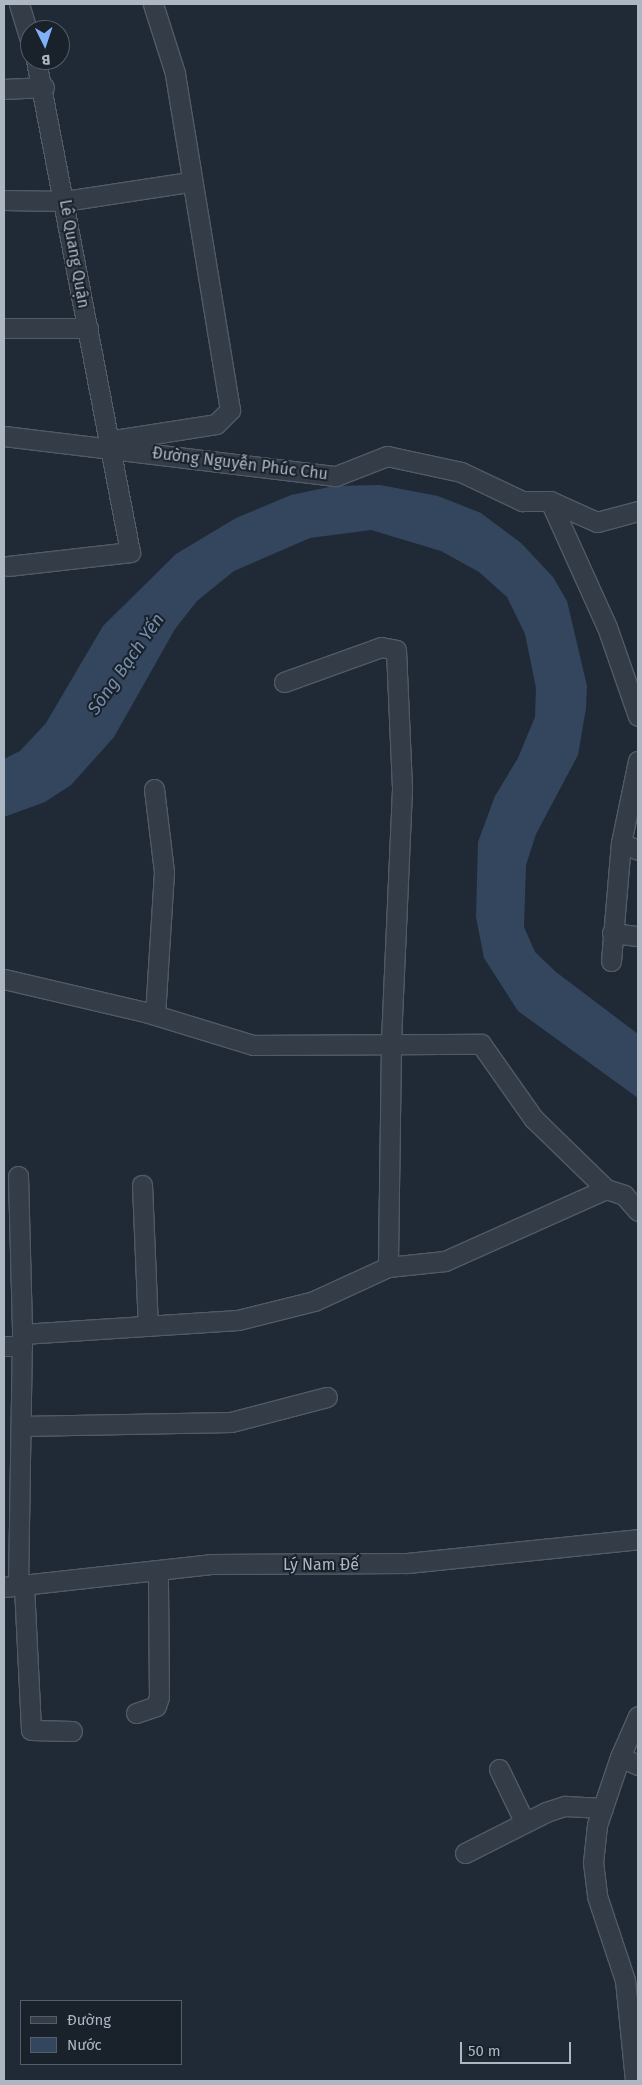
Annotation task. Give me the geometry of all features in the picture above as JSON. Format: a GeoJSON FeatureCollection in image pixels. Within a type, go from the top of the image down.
{"type":"FeatureCollection","features":[{"type":"Feature","properties":{"kind":"street"},"geometry":{"type":"LineString","coordinates":[[19,4],[24,20]]}},
{"type":"Feature","properties":{"kind":"street"},"geometry":{"type":"LineString","coordinates":[[109,444],[216,424],[230,410],[189,182],[175,72],[153,4]]}},
{"type":"Feature","properties":{"kind":"street","name":"Lê Quang Quận"},"geometry":{"type":"LineString","coordinates":[[8,566],[130,552],[44,87],[39,70]]}},
{"type":"Feature","properties":{"kind":"street"},"geometry":{"type":"LineString","coordinates":[[4,89],[44,87]]}},
{"type":"Feature","properties":{"kind":"street"},"geometry":{"type":"LineString","coordinates":[[4,200],[65,201],[189,182]]}},
{"type":"Feature","properties":{"kind":"street"},"geometry":{"type":"LineString","coordinates":[[4,328],[88,328]]}},
{"type":"Feature","properties":{"kind":"street","name":"Đường Nguyễn Phúc Chu"},"geometry":{"type":"LineString","coordinates":[[4,436],[109,444],[336,476],[387,456],[461,472],[522,501],[550,501],[597,522],[638,511]]}},
{"type":"Feature","properties":{"kind":"street"},"geometry":{"type":"LineString","coordinates":[[550,501],[608,627],[638,716]]}},
{"type":"Feature","properties":{"kind":"street"},"geometry":{"type":"LineString","coordinates":[[284,682],[381,647],[396,650],[402,789],[391,1046],[388,1267]]}},
{"type":"Feature","properties":{"kind":"street"},"geometry":{"type":"LineString","coordinates":[[611,961],[621,843],[638,761]]}},
{"type":"Feature","properties":{"kind":"street"},"geometry":{"type":"LineString","coordinates":[[154,789],[164,872],[156,1016]]}},
{"type":"Feature","properties":{"kind":"street"},"geometry":{"type":"LineString","coordinates":[[621,843],[638,850]]}},
{"type":"Feature","properties":{"kind":"street"},"geometry":{"type":"LineString","coordinates":[[612,933],[638,936]]}},
{"type":"Feature","properties":{"kind":"street"},"geometry":{"type":"LineString","coordinates":[[4,979],[156,1016],[253,1045],[484,1045],[528,1113],[606,1189],[624,1195],[638,1211]]}},
{"type":"Feature","properties":{"kind":"street"},"geometry":{"type":"LineString","coordinates":[[18,1176],[16,1342],[21,1426],[15,1586],[32,1730],[72,1731]]}},
{"type":"Feature","properties":{"kind":"street"},"geometry":{"type":"LineString","coordinates":[[142,1185],[148,1326]]}},
{"type":"Feature","properties":{"kind":"street"},"geometry":{"type":"LineString","coordinates":[[16,1342],[148,1326],[247,1318],[314,1301],[388,1267],[445,1261],[606,1189]]}},
{"type":"Feature","properties":{"kind":"street"},"geometry":{"type":"LineString","coordinates":[[21,1426],[231,1422],[326,1397]]}},
{"type":"Feature","properties":{"kind":"street","name":"Lý Nam Đế"},"geometry":{"type":"LineString","coordinates":[[15,1586],[211,1564],[407,1563],[638,1539]]}},
{"type":"Feature","properties":{"kind":"street"},"geometry":{"type":"LineString","coordinates":[[136,1712],[156,1706],[159,1697],[158,1570]]}},
{"type":"Feature","properties":{"kind":"street"},"geometry":{"type":"LineString","coordinates":[[635,2081],[625,1980],[594,1882],[593,1846],[620,1757],[638,1716]]}},
{"type":"Feature","properties":{"kind":"street"},"geometry":{"type":"LineString","coordinates":[[620,1757],[638,1764]]}},
{"type":"Feature","properties":{"kind":"street"},"geometry":{"type":"LineString","coordinates":[[499,1769],[524,1821]]}},
{"type":"Feature","properties":{"kind":"street"},"geometry":{"type":"LineString","coordinates":[[465,1854],[524,1821],[565,1806],[603,1808]]}},
{"type":"Feature","properties":{"kind":"water","name":"Sông Bạch Yến"},"geometry":{"type":"Polygon","coordinates":[[[380,485],[438,496],[481,513],[521,543],[553,577],[567,601],[587,686],[586,708],[578,755],[536,834],[526,865],[524,927],[535,952],[556,972],[638,1034],[638,1098],[518,1011],[484,958],[476,917],[478,842],[495,796],[518,758],[535,717],[536,688],[525,634],[507,597],[479,572],[441,551],[371,530],[310,538],[234,571],[197,601],[175,629],[114,737],[71,785],[45,802],[4,817],[4,759],[20,751],[46,723],[103,626],[176,554],[236,518],[291,495],[334,486],[380,485]]]}}]}
